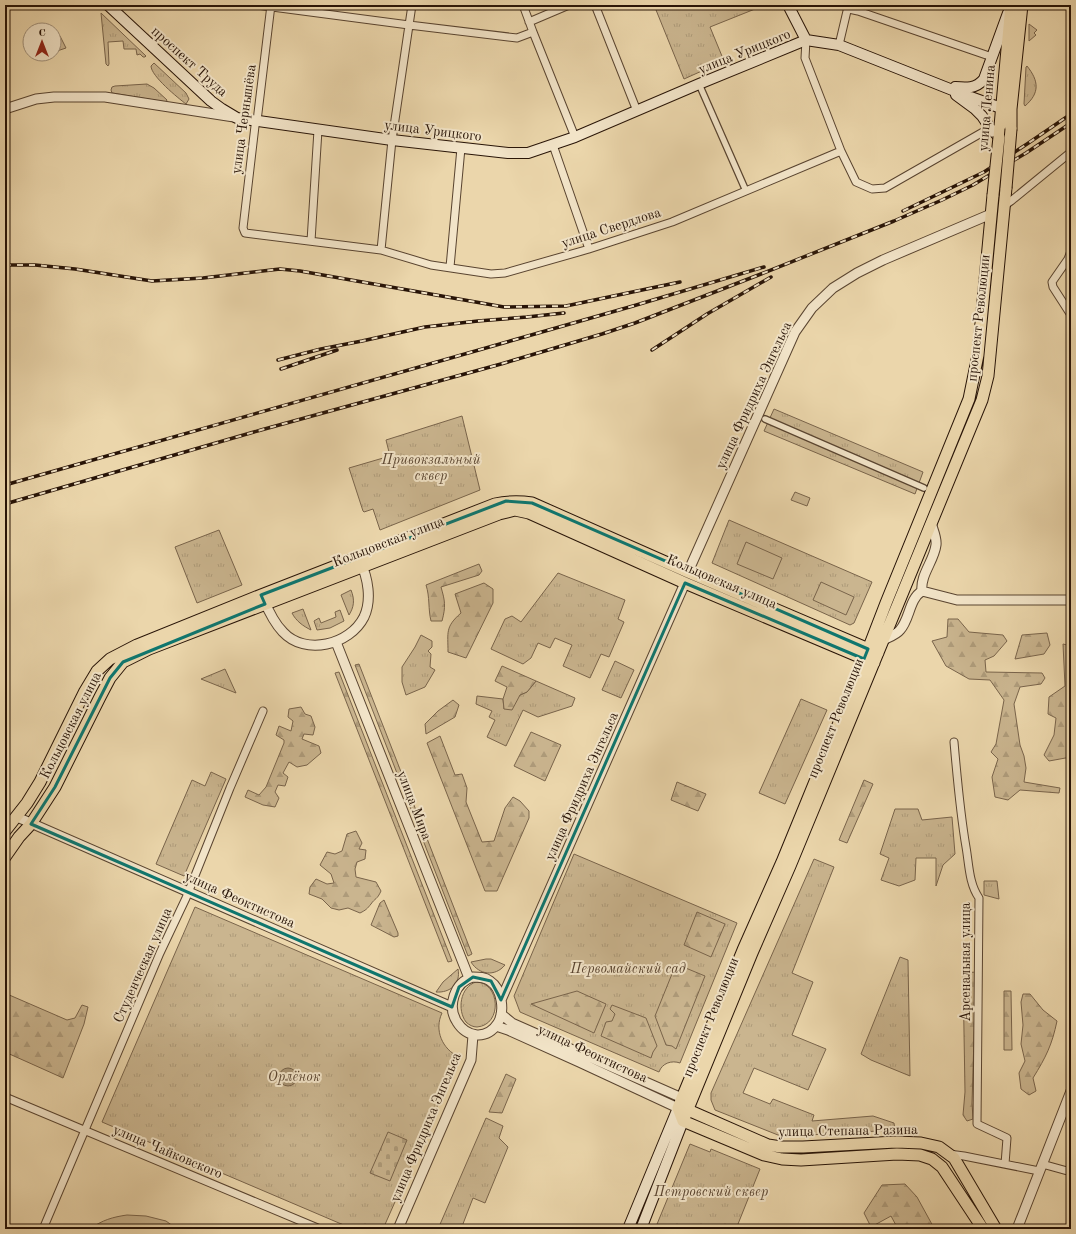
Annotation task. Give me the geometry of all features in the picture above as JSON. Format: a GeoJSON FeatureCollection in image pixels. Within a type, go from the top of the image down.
{"type":"FeatureCollection","features":[{"type":"Feature","properties":{"kind":"main road","name":"проспект Труда"},"geometry":{"type":"LineString","coordinates":[[108,5],[211,101],[237,118]]}},
{"type":"Feature","properties":{"kind":"main road"},"geometry":{"type":"LineString","coordinates":[[788,5],[806,40]]}},
{"type":"Feature","properties":{"kind":"main road","name":"улица Ленина"},"geometry":{"type":"LineString","coordinates":[[1004,206],[1011,129],[1006,109],[1011,5]]}},
{"type":"Feature","properties":{"kind":"main road","name":"улица Ленина"},"geometry":{"type":"LineString","coordinates":[[984,79],[1011,5]]}},
{"type":"Feature","properties":{"kind":"main road","name":"улица Ленина"},"geometry":{"type":"LineString","coordinates":[[991,214],[999,137],[1006,109],[1022,5]]}},
{"type":"Feature","properties":{"kind":"main road","name":"улица Урицкого"},"geometry":{"type":"LineString","coordinates":[[237,118],[392,140],[508,153],[528,153],[575,137],[806,40],[839,45],[1006,109]]}},
{"type":"Feature","properties":{"kind":"main road","name":"улица Урицкого"},"geometry":{"type":"LineString","coordinates":[[945,86],[967,88],[977,86],[984,79]]}},
{"type":"Feature","properties":{"kind":"main road"},"geometry":{"type":"LineString","coordinates":[[945,86],[975,109],[999,137]]}},
{"type":"Feature","properties":{"kind":"main road","name":"проспект Революции"},"geometry":{"type":"LineString","coordinates":[[871,656],[883,640],[982,400],[988,376],[1004,206]]}},
{"type":"Feature","properties":{"kind":"main road","name":"проспект Революции"},"geometry":{"type":"LineString","coordinates":[[628,1229],[790,866],[969,399],[978,356],[991,214]]}},
{"type":"Feature","properties":{"kind":"main road","name":"Кольцовская улица"},"geometry":{"type":"LineString","coordinates":[[5,831],[40,782],[97,671],[110,659],[137,645],[361,562],[495,504],[506,501],[532,503],[687,578],[871,656]]}},
{"type":"Feature","properties":{"kind":"main road","name":"Кольцовская улица"},"geometry":{"type":"LineString","coordinates":[[5,857],[19,837],[31,824],[55,787],[96,703],[110,678],[123,662],[263,599]]}},
{"type":"Feature","properties":{"kind":"main road","name":"проспект Революции"},"geometry":{"type":"LineString","coordinates":[[641,1229],[683,1122],[683,1106]]}},
{"type":"Feature","properties":{"kind":"main road","name":"улица Степана Разина"},"geometry":{"type":"LineString","coordinates":[[683,1106],[768,1145],[803,1148],[908,1142],[939,1147],[954,1158],[996,1229]]}},
{"type":"Feature","properties":{"kind":"main road","name":"улица Степана Разина"},"geometry":{"type":"LineString","coordinates":[[683,1122],[764,1155],[782,1159],[801,1160],[897,1154],[920,1155],[932,1159],[942,1166],[983,1229]]}},
{"type":"Feature","properties":{"kind":"street"},"geometry":{"type":"LineString","coordinates":[[257,5],[517,38],[533,32]]}},
{"type":"Feature","properties":{"kind":"street"},"geometry":{"type":"LineString","coordinates":[[380,250],[392,140],[412,5]]}},
{"type":"Feature","properties":{"kind":"street"},"geometry":{"type":"LineString","coordinates":[[523,5],[575,137]]}},
{"type":"Feature","properties":{"kind":"street"},"geometry":{"type":"LineString","coordinates":[[529,22],[569,5]]}},
{"type":"Feature","properties":{"kind":"street"},"geometry":{"type":"LineString","coordinates":[[595,5],[636,111]]}},
{"type":"Feature","properties":{"kind":"street","name":"улица Чернышёва"},"geometry":{"type":"LineString","coordinates":[[248,234],[245,233],[243,228],[271,6]]}},
{"type":"Feature","properties":{"kind":"street"},"geometry":{"type":"LineString","coordinates":[[839,45],[847,11],[849,9],[992,57]]}},
{"type":"Feature","properties":{"kind":"street"},"geometry":{"type":"LineString","coordinates":[[806,40],[805,58],[841,151],[856,182],[872,189],[885,188],[990,128]]}},
{"type":"Feature","properties":{"kind":"street"},"geometry":{"type":"LineString","coordinates":[[699,84],[746,191]]}},
{"type":"Feature","properties":{"kind":"street","name":"улица Урицкого"},"geometry":{"type":"LineString","coordinates":[[5,109],[36,99],[54,97],[105,97],[237,118]]}},
{"type":"Feature","properties":{"kind":"street"},"geometry":{"type":"LineString","coordinates":[[310,241],[318,130]]}},
{"type":"Feature","properties":{"kind":"street"},"geometry":{"type":"LineString","coordinates":[[553,145],[589,249]]}},
{"type":"Feature","properties":{"kind":"street"},"geometry":{"type":"LineString","coordinates":[[450,268],[461,148]]}},
{"type":"Feature","properties":{"kind":"street","name":"улица Свердлова"},"geometry":{"type":"LineString","coordinates":[[248,234],[380,250],[431,265],[491,274],[505,273],[589,249],[672,222],[841,151]]}},
{"type":"Feature","properties":{"kind":"street"},"geometry":{"type":"LineString","coordinates":[[1004,206],[1068,154],[1071,162]]}},
{"type":"Feature","properties":{"kind":"street","name":"улица Фридриха Энгельса"},"geometry":{"type":"LineString","coordinates":[[501,1000],[795,332],[812,308],[833,288],[883,260],[991,214]]}},
{"type":"Feature","properties":{"kind":"street"},"geometry":{"type":"LineString","coordinates":[[1071,251],[1052,282],[1053,287],[1071,315]]}},
{"type":"Feature","properties":{"kind":"street"},"geometry":{"type":"LineString","coordinates":[[765,419],[924,488]]}},
{"type":"Feature","properties":{"kind":"street"},"geometry":{"type":"LineString","coordinates":[[883,640],[900,630],[916,597],[922,591],[922,583],[936,545],[936,538],[931,523]]}},
{"type":"Feature","properties":{"kind":"street"},"geometry":{"type":"LineString","coordinates":[[263,599],[273,619],[283,633],[294,640],[302,644],[314,646],[336,642],[347,637],[356,629],[364,617],[368,605],[369,594],[361,562]]}},
{"type":"Feature","properties":{"kind":"street"},"geometry":{"type":"LineString","coordinates":[[922,591],[957,600],[1071,600]]}},
{"type":"Feature","properties":{"kind":"street","name":"улица Мира"},"geometry":{"type":"LineString","coordinates":[[336,642],[469,978]]}},
{"type":"Feature","properties":{"kind":"street","name":"Студенческая улица"},"geometry":{"type":"LineString","coordinates":[[43,1229],[160,954],[188,892],[263,711]]}},
{"type":"Feature","properties":{"kind":"street","name":"Арсенальная улица"},"geometry":{"type":"LineString","coordinates":[[954,742],[960,808],[970,872],[974,891],[980,898],[976,1124],[1007,1138],[1005,1164]]}},
{"type":"Feature","properties":{"kind":"street","name":"улица Феоктистова"},"geometry":{"type":"LineString","coordinates":[[16,817],[452,1007]]}},
{"type":"Feature","properties":{"kind":"street","name":"улица Фридриха Энгельса"},"geometry":{"type":"LineString","coordinates":[[469,978],[480,977],[491,981],[496,988],[501,1000],[501,1014],[496,1026]]}},
{"type":"Feature","properties":{"kind":"street"},"geometry":{"type":"LineString","coordinates":[[469,978],[463,981],[455,992],[452,1007],[458,1024],[467,1033],[473,1035],[486,1033],[496,1026]]}},
{"type":"Feature","properties":{"kind":"street","name":"улица Феоктистова"},"geometry":{"type":"LineString","coordinates":[[501,1014],[512,1023],[683,1106]]}},
{"type":"Feature","properties":{"kind":"street","name":"улица Феоктистова"},"geometry":{"type":"LineString","coordinates":[[496,1026],[683,1106]]}},
{"type":"Feature","properties":{"kind":"street","name":"улица Фридриха Энгельса"},"geometry":{"type":"LineString","coordinates":[[398,1229],[471,1060],[473,1035]]}},
{"type":"Feature","properties":{"kind":"street"},"geometry":{"type":"LineString","coordinates":[[1017,1229],[1071,1091]]}},
{"type":"Feature","properties":{"kind":"street","name":"улица Чайковского"},"geometry":{"type":"LineString","coordinates":[[5,1097],[320,1229]]}},
{"type":"Feature","properties":{"kind":"street"},"geometry":{"type":"LineString","coordinates":[[949,1154],[1005,1164],[1071,1172]]}},
{"type":"Feature","properties":{"kind":"highlighted area"},"geometry":{"type":"Polygon","coordinates":[[[506,501],[532,503],[868,649],[864,659],[685,583],[501,1000],[491,981],[473,977],[459,987],[452,1007],[31,824],[55,787],[110,678],[123,662],[265,604],[261,595],[506,501]]]}},
{"type":"Feature","properties":{"kind":"green space"},"geometry":{"type":"Polygon","coordinates":[[[654,5],[765,5],[710,27],[724,61],[684,79],[654,5]]]}},
{"type":"Feature","properties":{"kind":"green space"},"geometry":{"type":"Polygon","coordinates":[[[101,13],[146,56],[143,57],[140,54],[137,55],[136,49],[124,49],[123,41],[108,42],[108,66],[106,64],[101,13]]]}},
{"type":"Feature","properties":{"kind":"green space"},"geometry":{"type":"Polygon","coordinates":[[[1029,24],[1037,30],[1034,33],[1036,35],[1029,41],[1029,24]]]}},
{"type":"Feature","properties":{"kind":"green space"},"geometry":{"type":"Polygon","coordinates":[[[62,40],[66,48],[62,49],[62,40]]]}},
{"type":"Feature","properties":{"kind":"green space"},"geometry":{"type":"Polygon","coordinates":[[[154,63],[186,93],[189,99],[186,104],[155,75],[151,66],[154,63]]]}},
{"type":"Feature","properties":{"kind":"green space"},"geometry":{"type":"Polygon","coordinates":[[[1027,66],[1034,77],[1036,87],[1033,96],[1025,106],[1024,104],[1027,66]]]}},
{"type":"Feature","properties":{"kind":"green space"},"geometry":{"type":"Polygon","coordinates":[[[147,84],[154,88],[167,100],[166,102],[112,93],[111,90],[112,87],[115,86],[147,84]]]}},
{"type":"Feature","properties":{"kind":"green space"},"geometry":{"type":"Polygon","coordinates":[[[774,409],[923,472],[915,494],[764,431],[774,409]]]}},
{"type":"Feature","properties":{"kind":"green space","name":"Привокзальный сквер"},"geometry":{"type":"Polygon","coordinates":[[[462,416],[480,490],[380,530],[373,509],[363,511],[349,468],[390,456],[386,440],[462,416]]]}},
{"type":"Feature","properties":{"kind":"green space"},"geometry":{"type":"Polygon","coordinates":[[[795,492],[810,498],[807,506],[791,500],[795,492]]]}},
{"type":"Feature","properties":{"kind":"green space"},"geometry":{"type":"Polygon","coordinates":[[[729,520],[872,582],[854,623],[850,625],[712,563],[729,520]]]}},
{"type":"Feature","properties":{"kind":"green space"},"geometry":{"type":"Polygon","coordinates":[[[219,530],[242,585],[197,603],[175,547],[219,530]]]}},
{"type":"Feature","properties":{"kind":"green space"},"geometry":{"type":"Polygon","coordinates":[[[746,542],[782,558],[773,579],[737,564],[746,542]]]}},
{"type":"Feature","properties":{"kind":"green space"},"geometry":{"type":"Polygon","coordinates":[[[479,564],[482,571],[479,575],[441,587],[444,604],[442,621],[431,621],[426,585],[479,564]]]}},
{"type":"Feature","properties":{"kind":"green space"},"geometry":{"type":"Polygon","coordinates":[[[558,573],[625,600],[618,619],[624,622],[609,657],[601,654],[590,678],[563,666],[572,645],[555,638],[550,648],[538,643],[531,658],[523,664],[491,649],[505,619],[512,616],[521,622],[558,573]]]}},
{"type":"Feature","properties":{"kind":"green space"},"geometry":{"type":"Polygon","coordinates":[[[821,582],[854,597],[846,615],[813,600],[821,582]]]}},
{"type":"Feature","properties":{"kind":"green space"},"geometry":{"type":"Polygon","coordinates":[[[484,583],[493,589],[493,603],[466,658],[448,652],[448,630],[452,622],[461,613],[455,594],[484,583]]]}},
{"type":"Feature","properties":{"kind":"green space"},"geometry":{"type":"Polygon","coordinates":[[[351,590],[353,603],[349,615],[341,595],[351,590]]]}},
{"type":"Feature","properties":{"kind":"green space"},"geometry":{"type":"Polygon","coordinates":[[[303,609],[311,630],[300,623],[292,613],[303,609]]]}},
{"type":"Feature","properties":{"kind":"green space"},"geometry":{"type":"Polygon","coordinates":[[[340,610],[344,621],[330,628],[317,630],[314,621],[319,618],[321,623],[336,617],[335,612],[340,610]]]}},
{"type":"Feature","properties":{"kind":"green space"},"geometry":{"type":"Polygon","coordinates":[[[948,619],[958,619],[969,632],[1003,635],[1007,641],[994,656],[985,660],[986,672],[1042,673],[1045,678],[1041,684],[1020,687],[1014,704],[1020,745],[1026,768],[1024,782],[1060,788],[1059,793],[1020,790],[1008,800],[995,797],[992,777],[998,759],[991,752],[996,744],[1004,700],[990,680],[969,679],[946,666],[932,641],[947,637],[948,619]]]}},
{"type":"Feature","properties":{"kind":"green space"},"geometry":{"type":"Polygon","coordinates":[[[1047,633],[1050,645],[1044,654],[1015,659],[1022,635],[1047,633]]]}},
{"type":"Feature","properties":{"kind":"green space"},"geometry":{"type":"Polygon","coordinates":[[[421,635],[432,641],[432,647],[428,651],[431,654],[430,667],[435,670],[425,687],[406,695],[402,682],[402,667],[421,635]]]}},
{"type":"Feature","properties":{"kind":"green space"},"geometry":{"type":"Polygon","coordinates":[[[1063,644],[1071,646],[1071,757],[1049,761],[1044,755],[1054,735],[1056,718],[1048,714],[1049,697],[1065,686],[1063,644]]]}},
{"type":"Feature","properties":{"kind":"green space"},"geometry":{"type":"Polygon","coordinates":[[[615,661],[634,670],[621,698],[602,690],[615,661]]]}},
{"type":"Feature","properties":{"kind":"green space"},"geometry":{"type":"Polygon","coordinates":[[[359,664],[472,954],[468,956],[355,665],[359,664]]]}},
{"type":"Feature","properties":{"kind":"green space"},"geometry":{"type":"Polygon","coordinates":[[[502,666],[536,681],[527,692],[520,695],[512,710],[504,709],[503,699],[507,687],[495,681],[502,666]]]}},
{"type":"Feature","properties":{"kind":"green space"},"geometry":{"type":"Polygon","coordinates":[[[225,669],[236,693],[201,679],[225,669]]]}},
{"type":"Feature","properties":{"kind":"green space"},"geometry":{"type":"Polygon","coordinates":[[[339,672],[452,961],[448,962],[335,673],[339,672]]]}},
{"type":"Feature","properties":{"kind":"green space"},"geometry":{"type":"Polygon","coordinates":[[[536,681],[575,698],[572,706],[538,717],[523,710],[506,746],[487,737],[495,720],[489,717],[492,711],[476,704],[477,696],[503,699],[504,709],[520,695],[527,692],[536,681]]]}},
{"type":"Feature","properties":{"kind":"green space"},"geometry":{"type":"Polygon","coordinates":[[[801,699],[827,710],[785,804],[759,793],[801,699]]]}},
{"type":"Feature","properties":{"kind":"green space"},"geometry":{"type":"Polygon","coordinates":[[[453,700],[459,705],[455,717],[426,734],[425,724],[438,711],[453,700]]]}},
{"type":"Feature","properties":{"kind":"green space"},"geometry":{"type":"Polygon","coordinates":[[[301,707],[305,714],[311,716],[315,727],[313,735],[304,734],[302,739],[319,746],[321,753],[307,765],[297,767],[289,762],[283,773],[288,777],[285,786],[278,785],[275,792],[279,798],[275,807],[263,805],[245,797],[248,790],[259,795],[266,787],[284,743],[284,740],[276,735],[279,726],[291,731],[293,721],[288,717],[289,709],[301,707]]]}},
{"type":"Feature","properties":{"kind":"green space"},"geometry":{"type":"Polygon","coordinates":[[[531,732],[561,745],[545,781],[514,766],[531,732]]]}},
{"type":"Feature","properties":{"kind":"green space"},"geometry":{"type":"Polygon","coordinates":[[[440,736],[455,775],[462,774],[467,788],[466,802],[482,842],[494,841],[505,808],[513,797],[520,801],[529,811],[529,818],[497,891],[485,891],[427,743],[440,736]]]}},
{"type":"Feature","properties":{"kind":"green space"},"geometry":{"type":"Polygon","coordinates":[[[211,772],[226,779],[184,876],[156,864],[192,780],[205,786],[211,772]]]}},
{"type":"Feature","properties":{"kind":"green space"},"geometry":{"type":"Polygon","coordinates":[[[864,780],[873,784],[847,843],[839,840],[864,780]]]}},
{"type":"Feature","properties":{"kind":"green space"},"geometry":{"type":"Polygon","coordinates":[[[677,782],[706,794],[698,811],[671,800],[677,782]]]}},
{"type":"Feature","properties":{"kind":"green space"},"geometry":{"type":"Polygon","coordinates":[[[895,809],[918,809],[922,820],[952,817],[955,854],[943,865],[936,886],[936,858],[916,858],[915,880],[899,886],[881,880],[889,858],[880,854],[895,809]]]}},
{"type":"Feature","properties":{"kind":"green space"},"geometry":{"type":"Polygon","coordinates":[[[356,831],[362,843],[359,849],[366,850],[365,859],[357,862],[355,869],[356,877],[376,882],[381,891],[367,908],[360,913],[348,908],[339,910],[331,908],[322,899],[309,894],[310,887],[316,879],[327,884],[334,883],[331,874],[320,865],[327,852],[335,854],[342,851],[347,834],[356,831]]]}},
{"type":"Feature","properties":{"kind":"green space","name":"Первомайский сад"},"geometry":{"type":"Polygon","coordinates":[[[574,854],[737,923],[680,1063],[674,1062],[665,1064],[659,1072],[520,1012],[514,996],[574,854]]]}},
{"type":"Feature","properties":{"kind":"green space"},"geometry":{"type":"Polygon","coordinates":[[[814,859],[834,867],[792,973],[813,982],[792,1035],[826,1049],[808,1090],[754,1068],[743,1093],[770,1104],[773,1099],[814,1115],[812,1121],[873,1116],[894,1123],[895,1130],[792,1136],[778,1135],[715,1110],[711,1100],[711,1093],[814,859]]]}},
{"type":"Feature","properties":{"kind":"green space"},"geometry":{"type":"Polygon","coordinates":[[[984,881],[997,881],[999,899],[984,895],[984,881]]]}},
{"type":"Feature","properties":{"kind":"green space"},"geometry":{"type":"Polygon","coordinates":[[[384,900],[398,936],[394,937],[371,925],[380,903],[384,900]]]}},
{"type":"Feature","properties":{"kind":"green space","name":"Орлёнок"},"geometry":{"type":"Polygon","coordinates":[[[195,907],[442,1013],[439,1026],[441,1038],[448,1049],[459,1057],[383,1229],[353,1229],[102,1122],[195,907]]]}},
{"type":"Feature","properties":{"kind":"green space"},"geometry":{"type":"Polygon","coordinates":[[[697,912],[725,924],[711,957],[684,945],[697,912]]]}},
{"type":"Feature","properties":{"kind":"green space"},"geometry":{"type":"Polygon","coordinates":[[[900,957],[908,960],[910,1076],[871,1060],[861,1054],[900,957]]]}},
{"type":"Feature","properties":{"kind":"green space"},"geometry":{"type":"Polygon","coordinates":[[[491,959],[505,965],[497,971],[487,973],[478,970],[471,962],[491,959]]]}},
{"type":"Feature","properties":{"kind":"green space"},"geometry":{"type":"Polygon","coordinates":[[[676,964],[705,976],[676,1049],[672,1046],[666,1045],[655,1016],[676,964]]]}},
{"type":"Feature","properties":{"kind":"green space"},"geometry":{"type":"Polygon","coordinates":[[[458,969],[458,979],[456,983],[446,991],[436,992],[443,982],[458,969]]]}},
{"type":"Feature","properties":{"kind":"green space"},"geometry":{"type":"Polygon","coordinates":[[[976,972],[972,1103],[973,1119],[967,1121],[963,1115],[965,1092],[963,973],[976,972]]]}},
{"type":"Feature","properties":{"kind":"green space"},"geometry":{"type":"Polygon","coordinates":[[[476,982],[484,984],[490,989],[494,996],[495,1004],[491,1019],[485,1024],[474,1027],[466,1022],[463,1017],[461,1005],[463,994],[466,989],[476,982]]]}},
{"type":"Feature","properties":{"kind":"green space"},"geometry":{"type":"Polygon","coordinates":[[[577,991],[606,1004],[594,1033],[531,1004],[577,991]]]}},
{"type":"Feature","properties":{"kind":"green space"},"geometry":{"type":"Polygon","coordinates":[[[1004,991],[1011,991],[1012,1050],[1004,1050],[1004,991]]]}},
{"type":"Feature","properties":{"kind":"green space"},"geometry":{"type":"Polygon","coordinates":[[[7,994],[67,1020],[75,1018],[82,1005],[88,1007],[84,1024],[63,1078],[5,1052],[5,998],[7,994]]]}},
{"type":"Feature","properties":{"kind":"green space"},"geometry":{"type":"Polygon","coordinates":[[[1023,994],[1030,994],[1043,1010],[1057,1021],[1048,1051],[1033,1078],[1036,1091],[1029,1095],[1021,1089],[1019,1073],[1025,1061],[1021,1044],[1023,1025],[1021,1002],[1023,994]]]}},
{"type":"Feature","properties":{"kind":"green space"},"geometry":{"type":"Polygon","coordinates":[[[612,1005],[646,1018],[657,1046],[651,1058],[601,1036],[606,1022],[612,1021],[615,1014],[610,1009],[612,1005]]]}},
{"type":"Feature","properties":{"kind":"green space"},"geometry":{"type":"Polygon","coordinates":[[[506,1074],[516,1079],[502,1113],[489,1112],[506,1074]]]}},
{"type":"Feature","properties":{"kind":"green space"},"geometry":{"type":"Polygon","coordinates":[[[486,1118],[503,1126],[499,1138],[508,1147],[485,1203],[473,1198],[461,1229],[438,1229],[486,1118]]]}},
{"type":"Feature","properties":{"kind":"green space"},"geometry":{"type":"Polygon","coordinates":[[[388,1132],[407,1140],[390,1181],[370,1173],[388,1132]]]}},
{"type":"Feature","properties":{"kind":"green space","name":"Петровский сквер"},"geometry":{"type":"Polygon","coordinates":[[[690,1144],[710,1152],[711,1149],[760,1169],[736,1229],[655,1229],[690,1144]]]}},
{"type":"Feature","properties":{"kind":"green space"},"geometry":{"type":"Polygon","coordinates":[[[905,1184],[917,1197],[934,1228],[898,1229],[891,1216],[871,1227],[864,1213],[882,1185],[905,1184]]]}},
{"type":"Feature","properties":{"kind":"green space"},"geometry":{"type":"Polygon","coordinates":[[[127,1215],[146,1216],[166,1221],[177,1229],[90,1229],[108,1219],[127,1215]]]}},
{"type":"Feature","properties":{"kind":"water"},"geometry":{"type":"Polygon","coordinates":[[[288,1068],[294,1071],[297,1077],[294,1083],[288,1086],[282,1083],[279,1077],[282,1071],[288,1068]]]}},
{"type":"Feature","properties":{"kind":"railway"},"geometry":{"type":"LineString","coordinates":[[903,211],[984,172],[1071,114]]}},
{"type":"Feature","properties":{"kind":"railway"},"geometry":{"type":"LineString","coordinates":[[5,504],[261,430],[501,364],[635,323],[894,221],[942,200],[973,185],[1026,153],[1071,123]]}},
{"type":"Feature","properties":{"kind":"railway"},"geometry":{"type":"LineString","coordinates":[[5,265],[35,265],[75,269],[152,281],[203,278],[280,269],[300,271],[504,307],[566,306],[680,282]]}},
{"type":"Feature","properties":{"kind":"railway"},"geometry":{"type":"LineString","coordinates":[[5,485],[633,306],[764,267]]}},
{"type":"Feature","properties":{"kind":"railway"},"geometry":{"type":"LineString","coordinates":[[652,350],[707,314],[771,277]]}},
{"type":"Feature","properties":{"kind":"railway"},"geometry":{"type":"LineString","coordinates":[[278,360],[321,349],[425,327],[564,313]]}},
{"type":"Feature","properties":{"kind":"railway"},"geometry":{"type":"LineString","coordinates":[[281,369],[337,350]]}}]}
